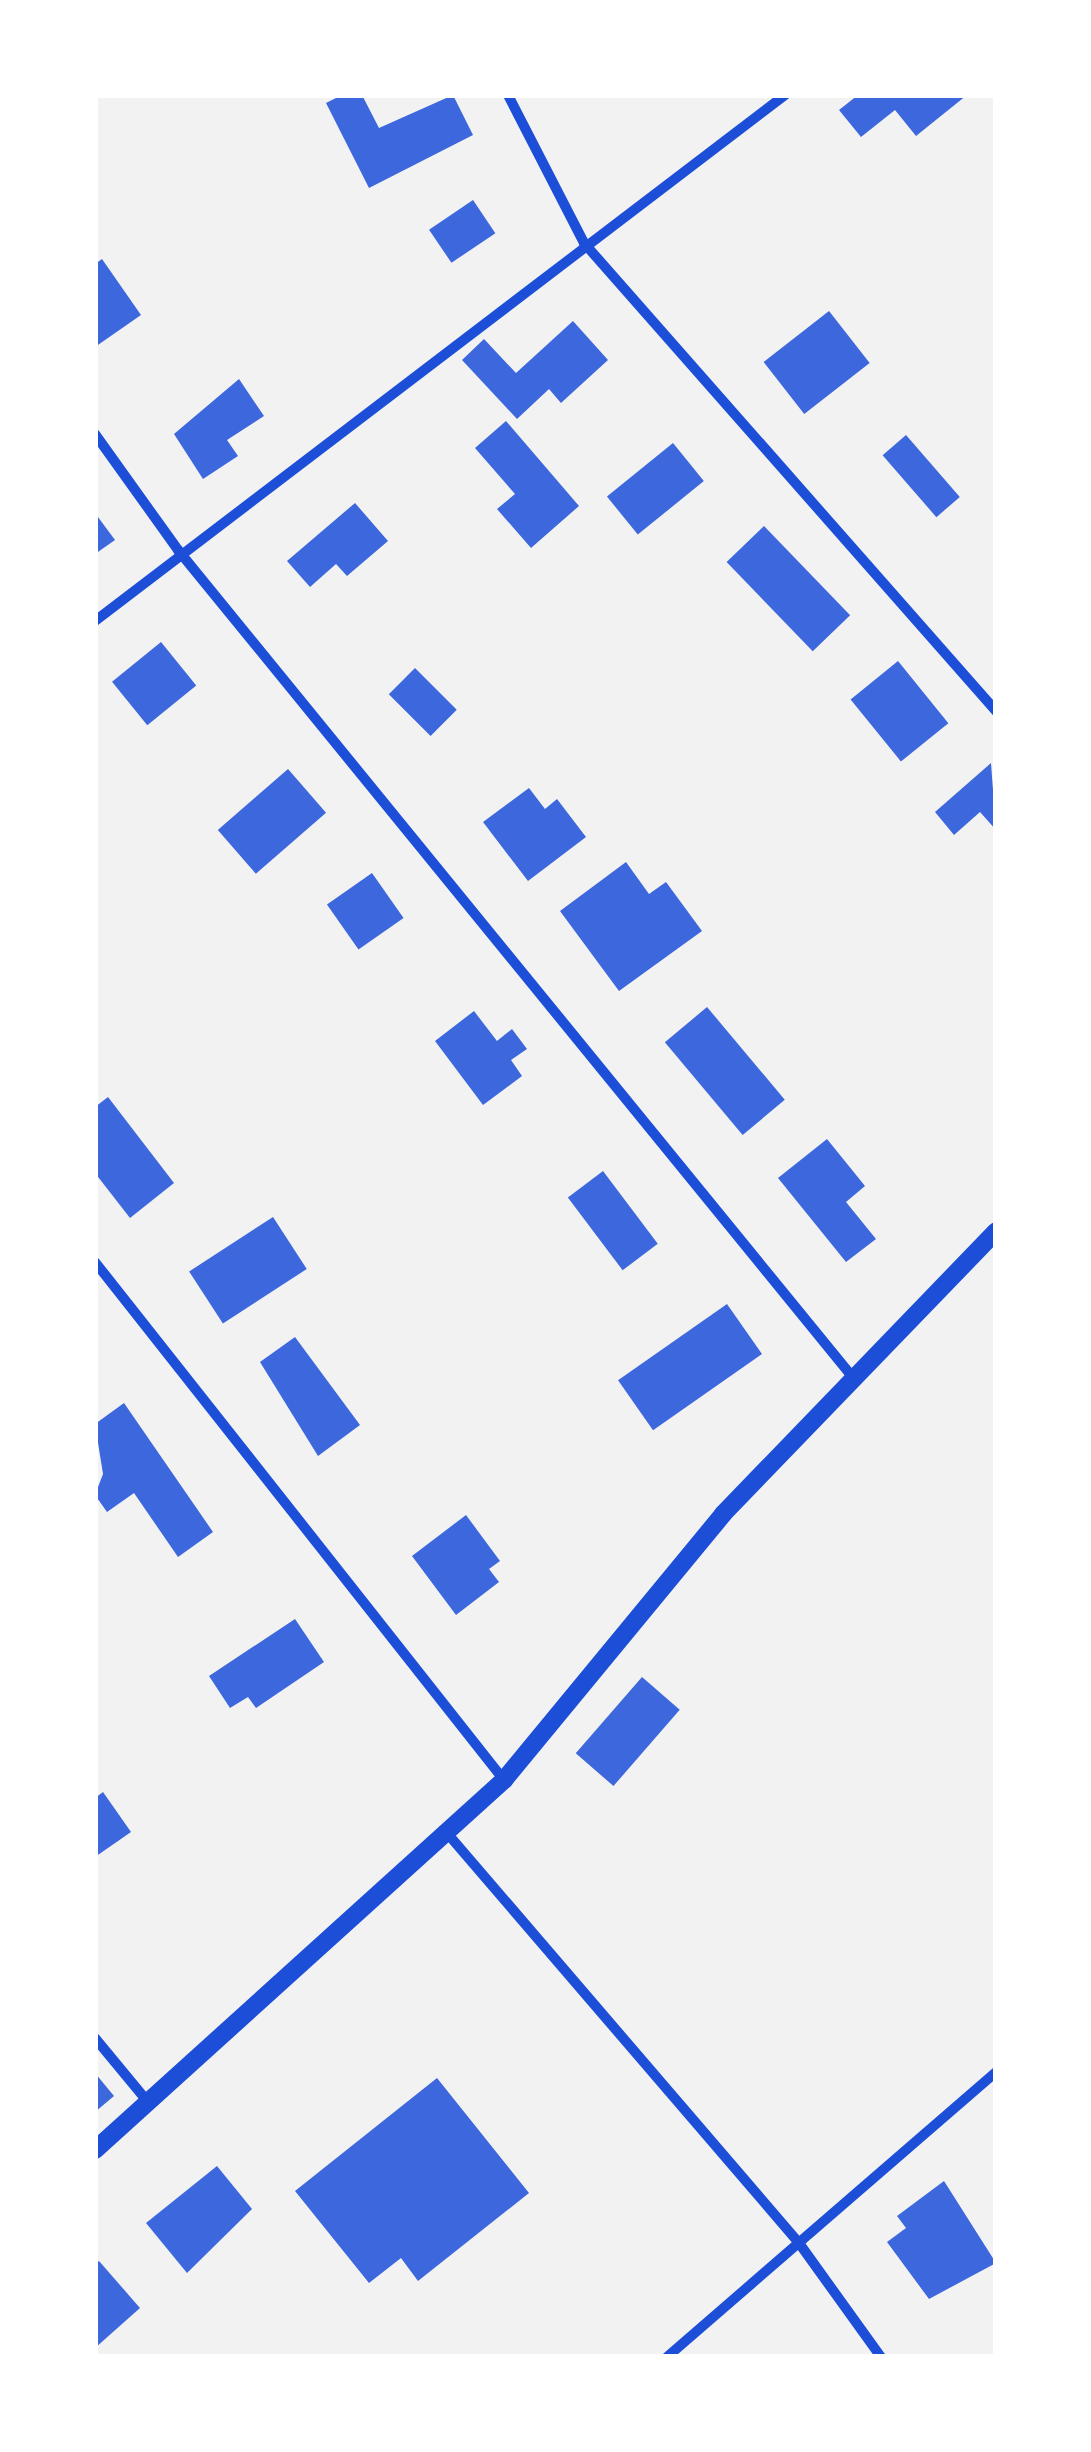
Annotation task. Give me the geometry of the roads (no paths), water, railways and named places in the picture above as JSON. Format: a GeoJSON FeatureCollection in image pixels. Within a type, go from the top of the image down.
{"type":"FeatureCollection","features":[{"type":"Feature","properties":{"kind":"street"},"geometry":{"type":"LineString","coordinates":[[508,95],[584,243],[996,711]]}},
{"type":"Feature","properties":{"kind":"street"},"geometry":{"type":"LineString","coordinates":[[95,622],[178,550],[785,95]]}},
{"type":"Feature","properties":{"kind":"street"},"geometry":{"type":"LineString","coordinates":[[95,434],[178,550],[850,1374]]}},
{"type":"Feature","properties":{"kind":"street"},"geometry":{"type":"LineString","coordinates":[[95,2150],[504,1780],[850,1374],[996,1231]]}},
{"type":"Feature","properties":{"kind":"street"},"geometry":{"type":"LineString","coordinates":[[95,1262],[504,1780]]}},
{"type":"Feature","properties":{"kind":"street"},"geometry":{"type":"LineString","coordinates":[[447,1833],[798,2243],[881,2357]]}},
{"type":"Feature","properties":{"kind":"street"},"geometry":{"type":"LineString","coordinates":[[95,2038],[148,2102]]}},
{"type":"Feature","properties":{"kind":"street"},"geometry":{"type":"LineString","coordinates":[[666,2357],[996,2072]]}}]}
